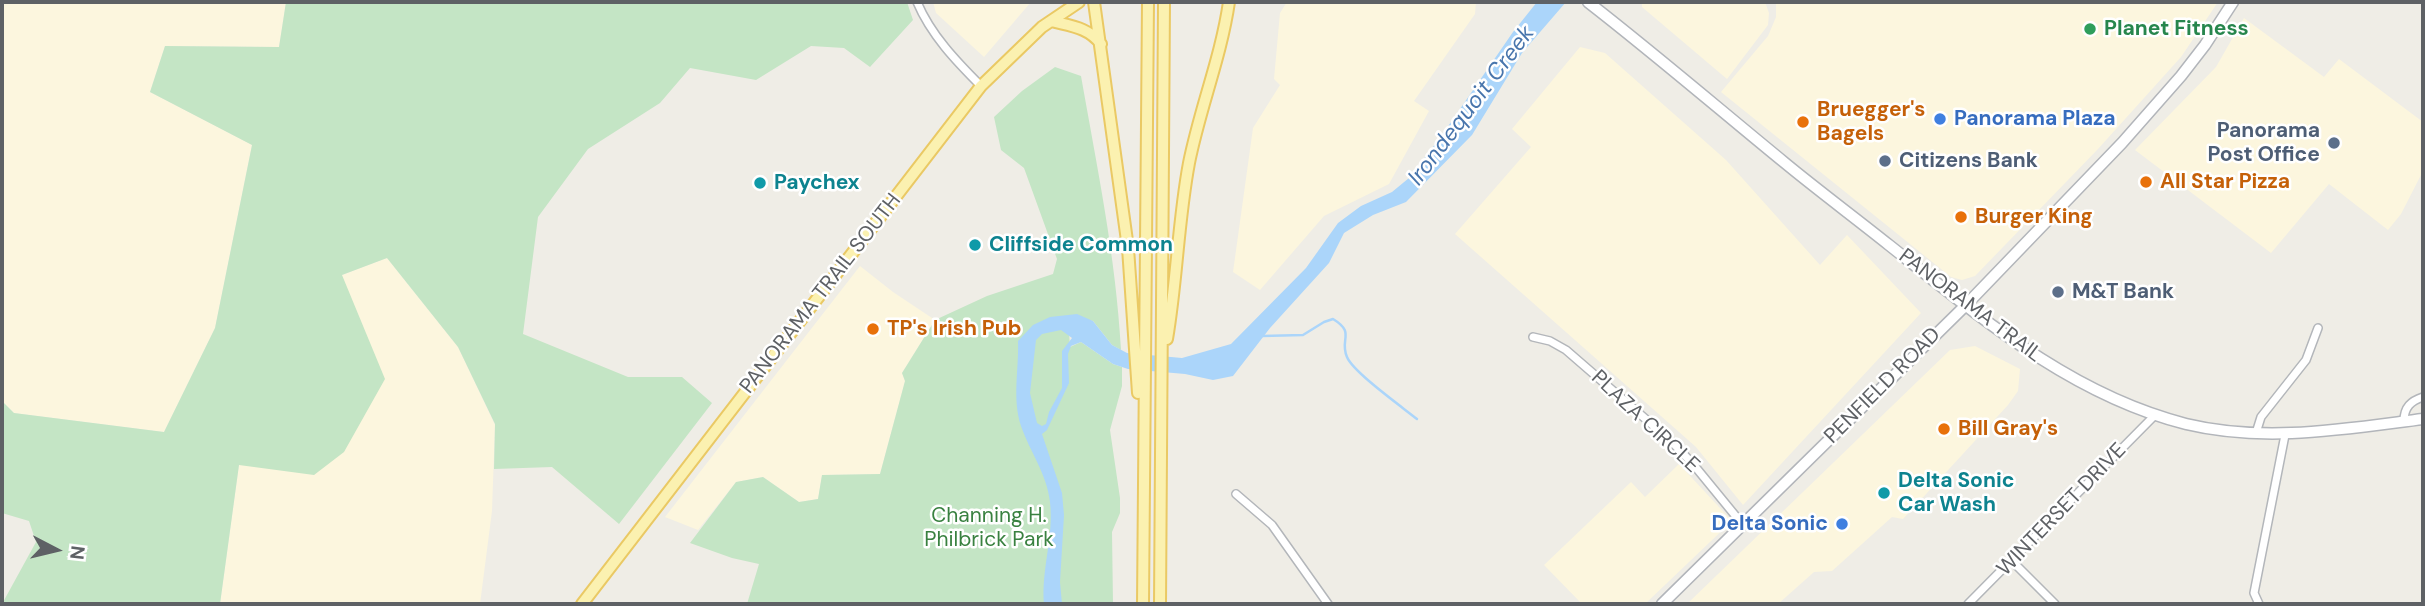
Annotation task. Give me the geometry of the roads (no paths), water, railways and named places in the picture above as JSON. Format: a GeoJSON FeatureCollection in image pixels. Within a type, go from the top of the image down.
{"type":"FeatureCollection","features":[{"type":"Feature","properties":{"kind":"main road","name":"PANORAMA TRAIL SOUTH"},"geometry":{"type":"LineString","coordinates":[[582,604],[981,86],[1051,21],[1079,2]]}},
{"type":"Feature","properties":{"kind":"main road"},"geometry":{"type":"LineString","coordinates":[[1094,2],[1140,331]]}},
{"type":"Feature","properties":{"kind":"main road"},"geometry":{"type":"LineString","coordinates":[[1143,604],[1144,476],[1140,331],[1148,2]]}},
{"type":"Feature","properties":{"kind":"main road"},"geometry":{"type":"LineString","coordinates":[[1164,2],[1165,331]]}},
{"type":"Feature","properties":{"kind":"main road"},"geometry":{"type":"LineString","coordinates":[[1160,604],[1161,391],[1165,331],[1189,161],[1216,64],[1229,2]]}},
{"type":"Feature","properties":{"kind":"main road"},"geometry":{"type":"LineString","coordinates":[[1051,21],[1082,29],[1094,35],[1102,45]]}},
{"type":"Feature","properties":{"kind":"street"},"geometry":{"type":"LineString","coordinates":[[917,2],[923,17],[950,54],[981,86]]}},
{"type":"Feature","properties":{"kind":"street","name":"PANORAMA TRAIL"},"geometry":{"type":"LineString","coordinates":[[1588,2],[1787,165],[1966,305],[2069,377],[2103,394],[2155,415],[2199,426],[2256,433],[2285,435],[2423,419]]}},
{"type":"Feature","properties":{"kind":"street","name":"PENFIELD ROAD"},"geometry":{"type":"LineString","coordinates":[[1662,604],[1966,305],[2155,107],[2205,45],[2233,2]]}},
{"type":"Feature","properties":{"kind":"street"},"geometry":{"type":"LineString","coordinates":[[2256,433],[2261,417],[2306,360],[2318,328]]}},
{"type":"Feature","properties":{"kind":"street","name":"PLAZA CIRCLE"},"geometry":{"type":"LineString","coordinates":[[1533,337],[1550,341],[1566,350],[1671,441],[1743,525]]}},
{"type":"Feature","properties":{"kind":"street"},"geometry":{"type":"LineString","coordinates":[[2404,421],[2406,408],[2411,402],[2423,397]]}},
{"type":"Feature","properties":{"kind":"street","name":"WINTERSET DRIVE"},"geometry":{"type":"LineString","coordinates":[[1968,604],[2155,415]]}},
{"type":"Feature","properties":{"kind":"street"},"geometry":{"type":"LineString","coordinates":[[2259,604],[2254,593],[2285,435]]}},
{"type":"Feature","properties":{"kind":"street"},"geometry":{"type":"LineString","coordinates":[[1236,494],[1272,525],[1328,604]]}},
{"type":"Feature","properties":{"kind":"street"},"geometry":{"type":"LineString","coordinates":[[2012,561],[2055,604]]}},
{"type":"Feature","properties":{"kind":"water","name":"Irondequoit Creek"},"geometry":{"type":"Polygon","coordinates":[[[1537,2],[1566,2],[1522,53],[1472,135],[1406,202],[1373,215],[1344,233],[1329,263],[1270,328],[1233,376],[1213,380],[1185,374],[1128,369],[1113,364],[1081,342],[1071,346],[1068,354],[1069,383],[1047,430],[1042,434],[1062,493],[1064,515],[1060,582],[1062,604],[1044,604],[1050,502],[1045,482],[1018,415],[1018,341],[1033,325],[1050,317],[1077,314],[1093,321],[1112,345],[1127,353],[1182,358],[1231,344],[1306,268],[1338,223],[1361,206],[1392,192],[1409,178],[1537,2]],[[1061,330],[1042,334],[1036,340],[1030,393],[1037,423],[1042,426],[1046,424],[1049,412],[1062,388],[1062,351],[1072,338],[1061,330]]]}},
{"type":"Feature","properties":{"kind":"waterway"},"geometry":{"type":"LineString","coordinates":[[1262,336],[1303,335],[1333,319],[1344,328],[1345,351],[1351,363],[1417,419]]}},
{"type":"Feature","properties":{"kind":"place","name":"Planet Fitness"},"geometry":{"type":"Point","coordinates":[2090,29]}},
{"type":"Feature","properties":{"kind":"place","name":"Panorama Plaza"},"geometry":{"type":"Point","coordinates":[1940,119]}},
{"type":"Feature","properties":{"kind":"place","name":"Bruegger's Bagels"},"geometry":{"type":"Point","coordinates":[1803,122]}},
{"type":"Feature","properties":{"kind":"place","name":"Panorama Post Office"},"geometry":{"type":"Point","coordinates":[2334,143]}},
{"type":"Feature","properties":{"kind":"place","name":"Citizens Bank"},"geometry":{"type":"Point","coordinates":[1885,161]}},
{"type":"Feature","properties":{"kind":"place","name":"All Star Pizza"},"geometry":{"type":"Point","coordinates":[2146,182]}},
{"type":"Feature","properties":{"kind":"place","name":"Paychex"},"geometry":{"type":"Point","coordinates":[760,183]}},
{"type":"Feature","properties":{"kind":"place","name":"Burger King"},"geometry":{"type":"Point","coordinates":[1961,217]}},
{"type":"Feature","properties":{"kind":"place","name":"Cliffside Common"},"geometry":{"type":"Point","coordinates":[975,245]}},
{"type":"Feature","properties":{"kind":"place","name":"M&T Bank"},"geometry":{"type":"Point","coordinates":[2058,292]}},
{"type":"Feature","properties":{"kind":"place","name":"TP's Irish Pub"},"geometry":{"type":"Point","coordinates":[873,329]}},
{"type":"Feature","properties":{"kind":"place","name":"Bill Gray's"},"geometry":{"type":"Point","coordinates":[1944,429]}},
{"type":"Feature","properties":{"kind":"place","name":"Delta Sonic Car Wash"},"geometry":{"type":"Point","coordinates":[1884,493]}},
{"type":"Feature","properties":{"kind":"place","name":"Delta Sonic"},"geometry":{"type":"Point","coordinates":[1842,524]}},
{"type":"Feature","properties":{"kind":"park label","name":"Channing H. Philbrick Park"},"geometry":{"type":"Point","coordinates":[989,528]}}]}
